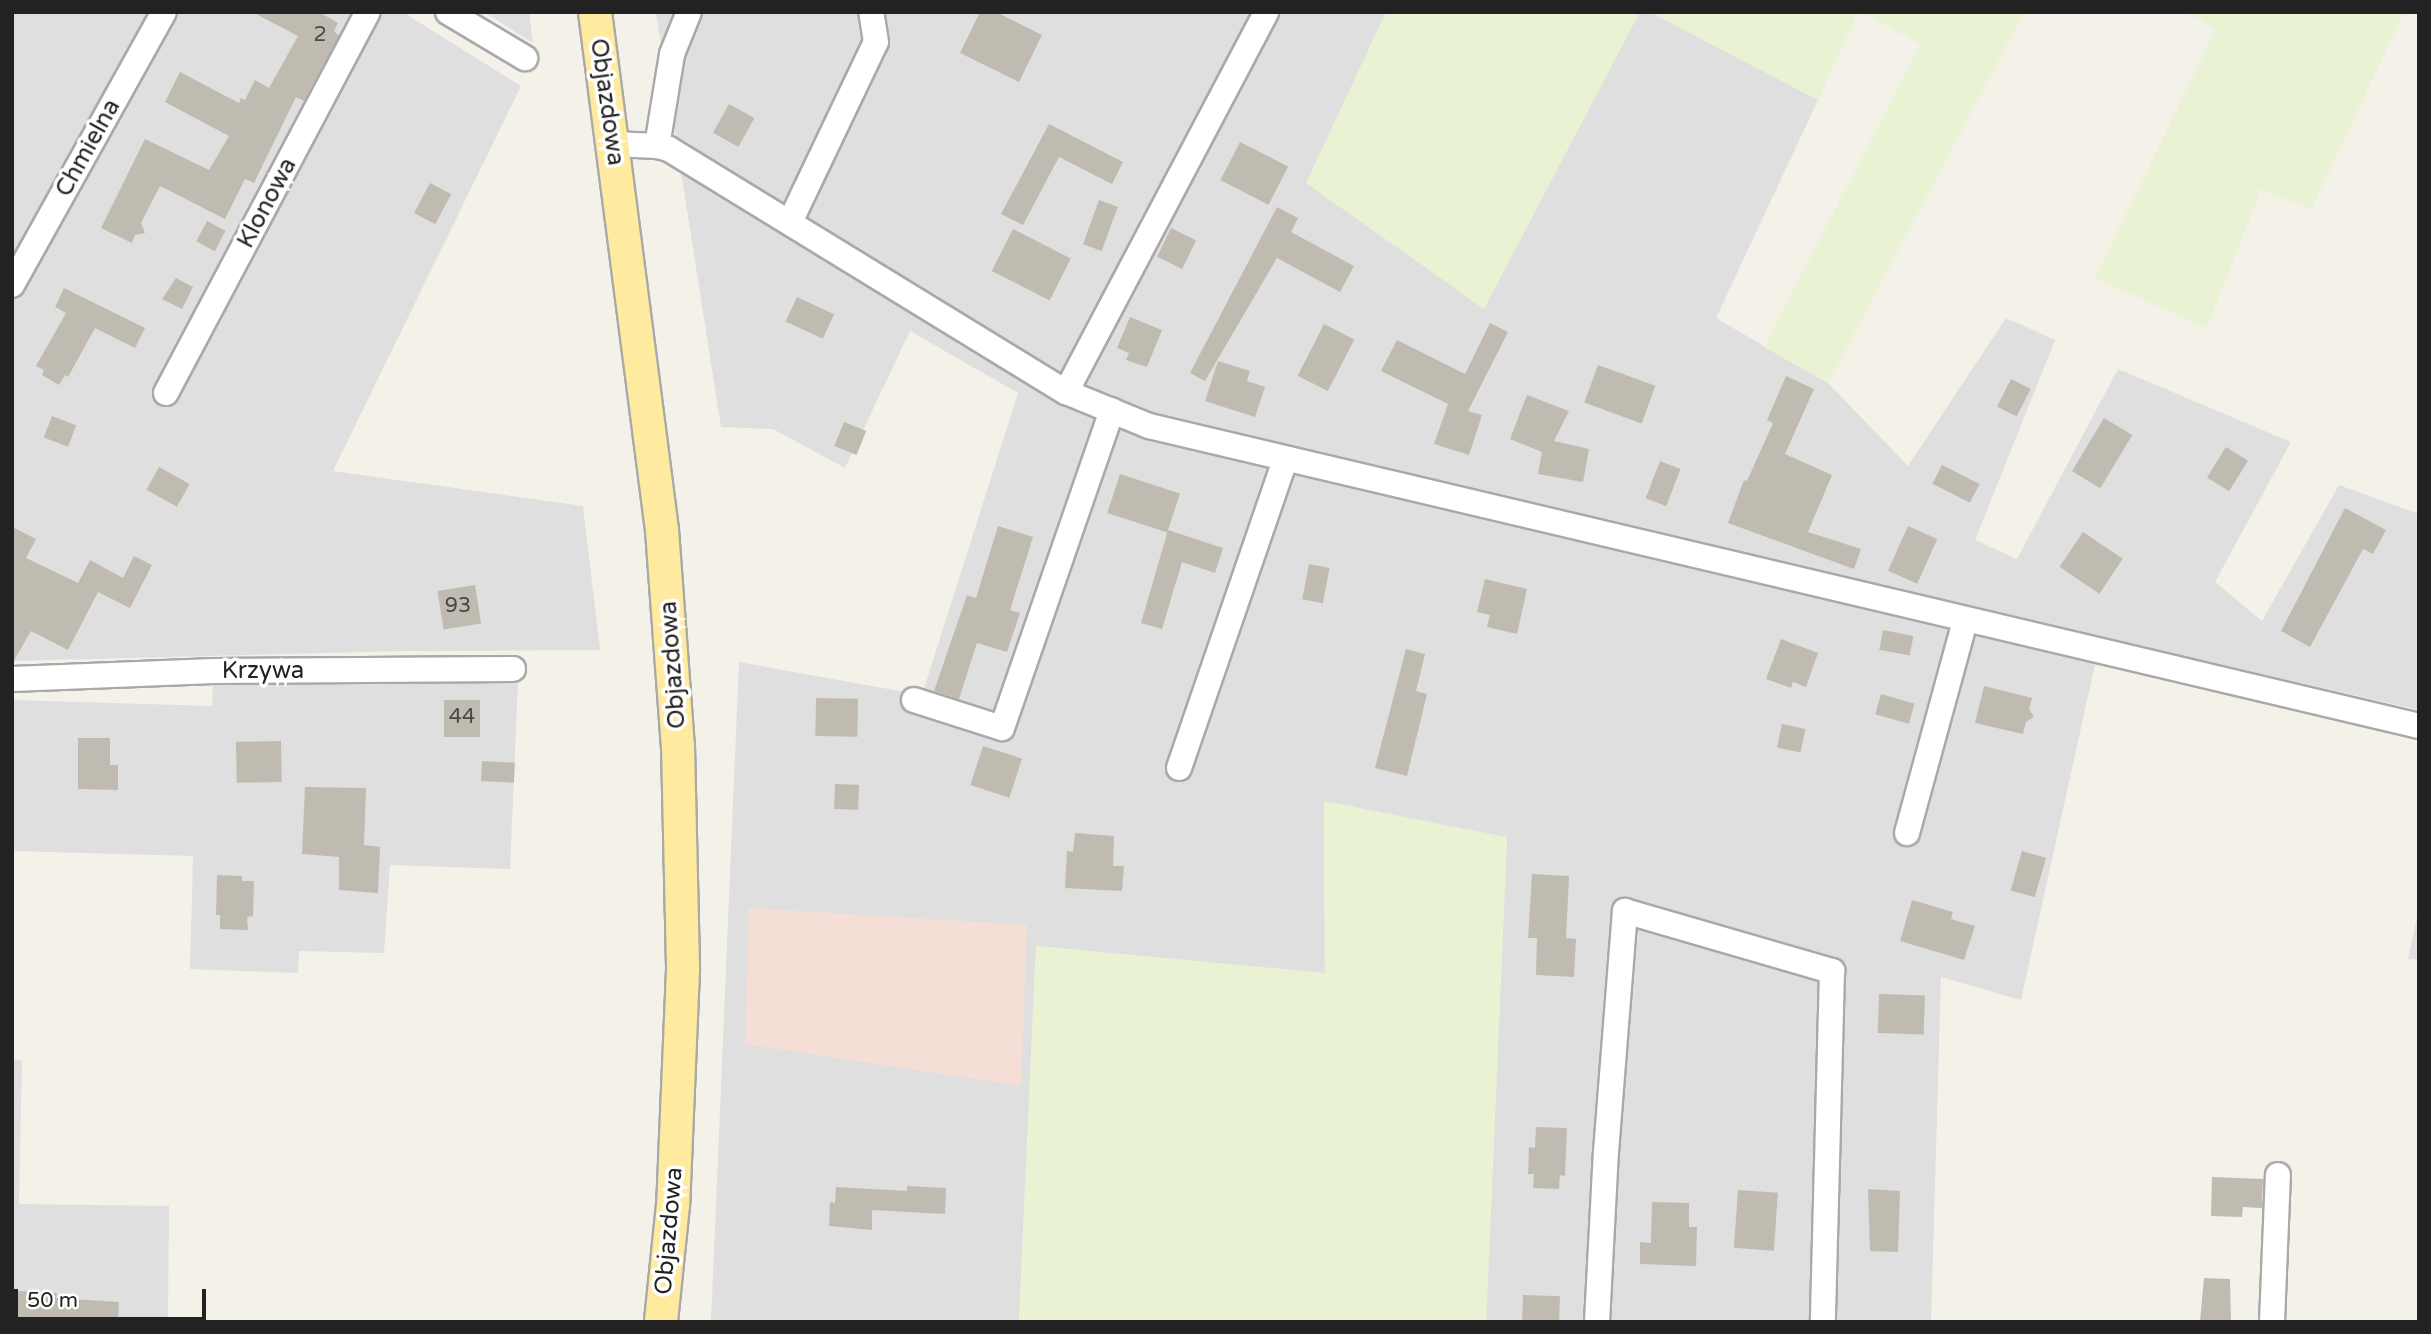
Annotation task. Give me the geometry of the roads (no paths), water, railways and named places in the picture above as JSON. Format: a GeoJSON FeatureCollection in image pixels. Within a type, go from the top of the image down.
{"type":"FeatureCollection","features":[{"type":"Feature","properties":{"kind":"main road","name":"Objazdowa"},"geometry":{"type":"LineString","coordinates":[[595,12],[662,530],[678,746],[682,984],[673,1205],[661,1322]]}},
{"type":"Feature","properties":{"kind":"street","name":"Chmielna"},"geometry":{"type":"LineString","coordinates":[[14,275],[164,12]]}},
{"type":"Feature","properties":{"kind":"street","name":"Klonowa"},"geometry":{"type":"LineString","coordinates":[[166,393],[368,12]]}},
{"type":"Feature","properties":{"kind":"street"},"geometry":{"type":"LineString","coordinates":[[448,12],[525,58]]}},
{"type":"Feature","properties":{"kind":"street"},"geometry":{"type":"LineString","coordinates":[[657,146],[672,54],[689,12]]}},
{"type":"Feature","properties":{"kind":"street"},"geometry":{"type":"LineString","coordinates":[[790,222],[876,42],[871,12]]}},
{"type":"Feature","properties":{"kind":"street"},"geometry":{"type":"LineString","coordinates":[[1066,392],[1266,12]]}},
{"type":"Feature","properties":{"kind":"street"},"geometry":{"type":"LineString","coordinates":[[613,144],[657,146],[790,222],[1066,392],[1149,426],[1965,621],[2419,726]]}},
{"type":"Feature","properties":{"kind":"street"},"geometry":{"type":"LineString","coordinates":[[914,700],[1002,728],[1112,411]]}},
{"type":"Feature","properties":{"kind":"street"},"geometry":{"type":"LineString","coordinates":[[1179,768],[1285,460]]}},
{"type":"Feature","properties":{"kind":"street"},"geometry":{"type":"LineString","coordinates":[[1907,833],[1965,621]]}},
{"type":"Feature","properties":{"kind":"street","name":"Krzywa"},"geometry":{"type":"LineString","coordinates":[[12,679],[214,671],[513,669]]}},
{"type":"Feature","properties":{"kind":"street"},"geometry":{"type":"LineString","coordinates":[[1597,1322],[1606,1152],[1625,911],[1832,971],[1823,1322]]}},
{"type":"Feature","properties":{"kind":"street"},"geometry":{"type":"LineString","coordinates":[[2272,1322],[2278,1175]]}}]}
